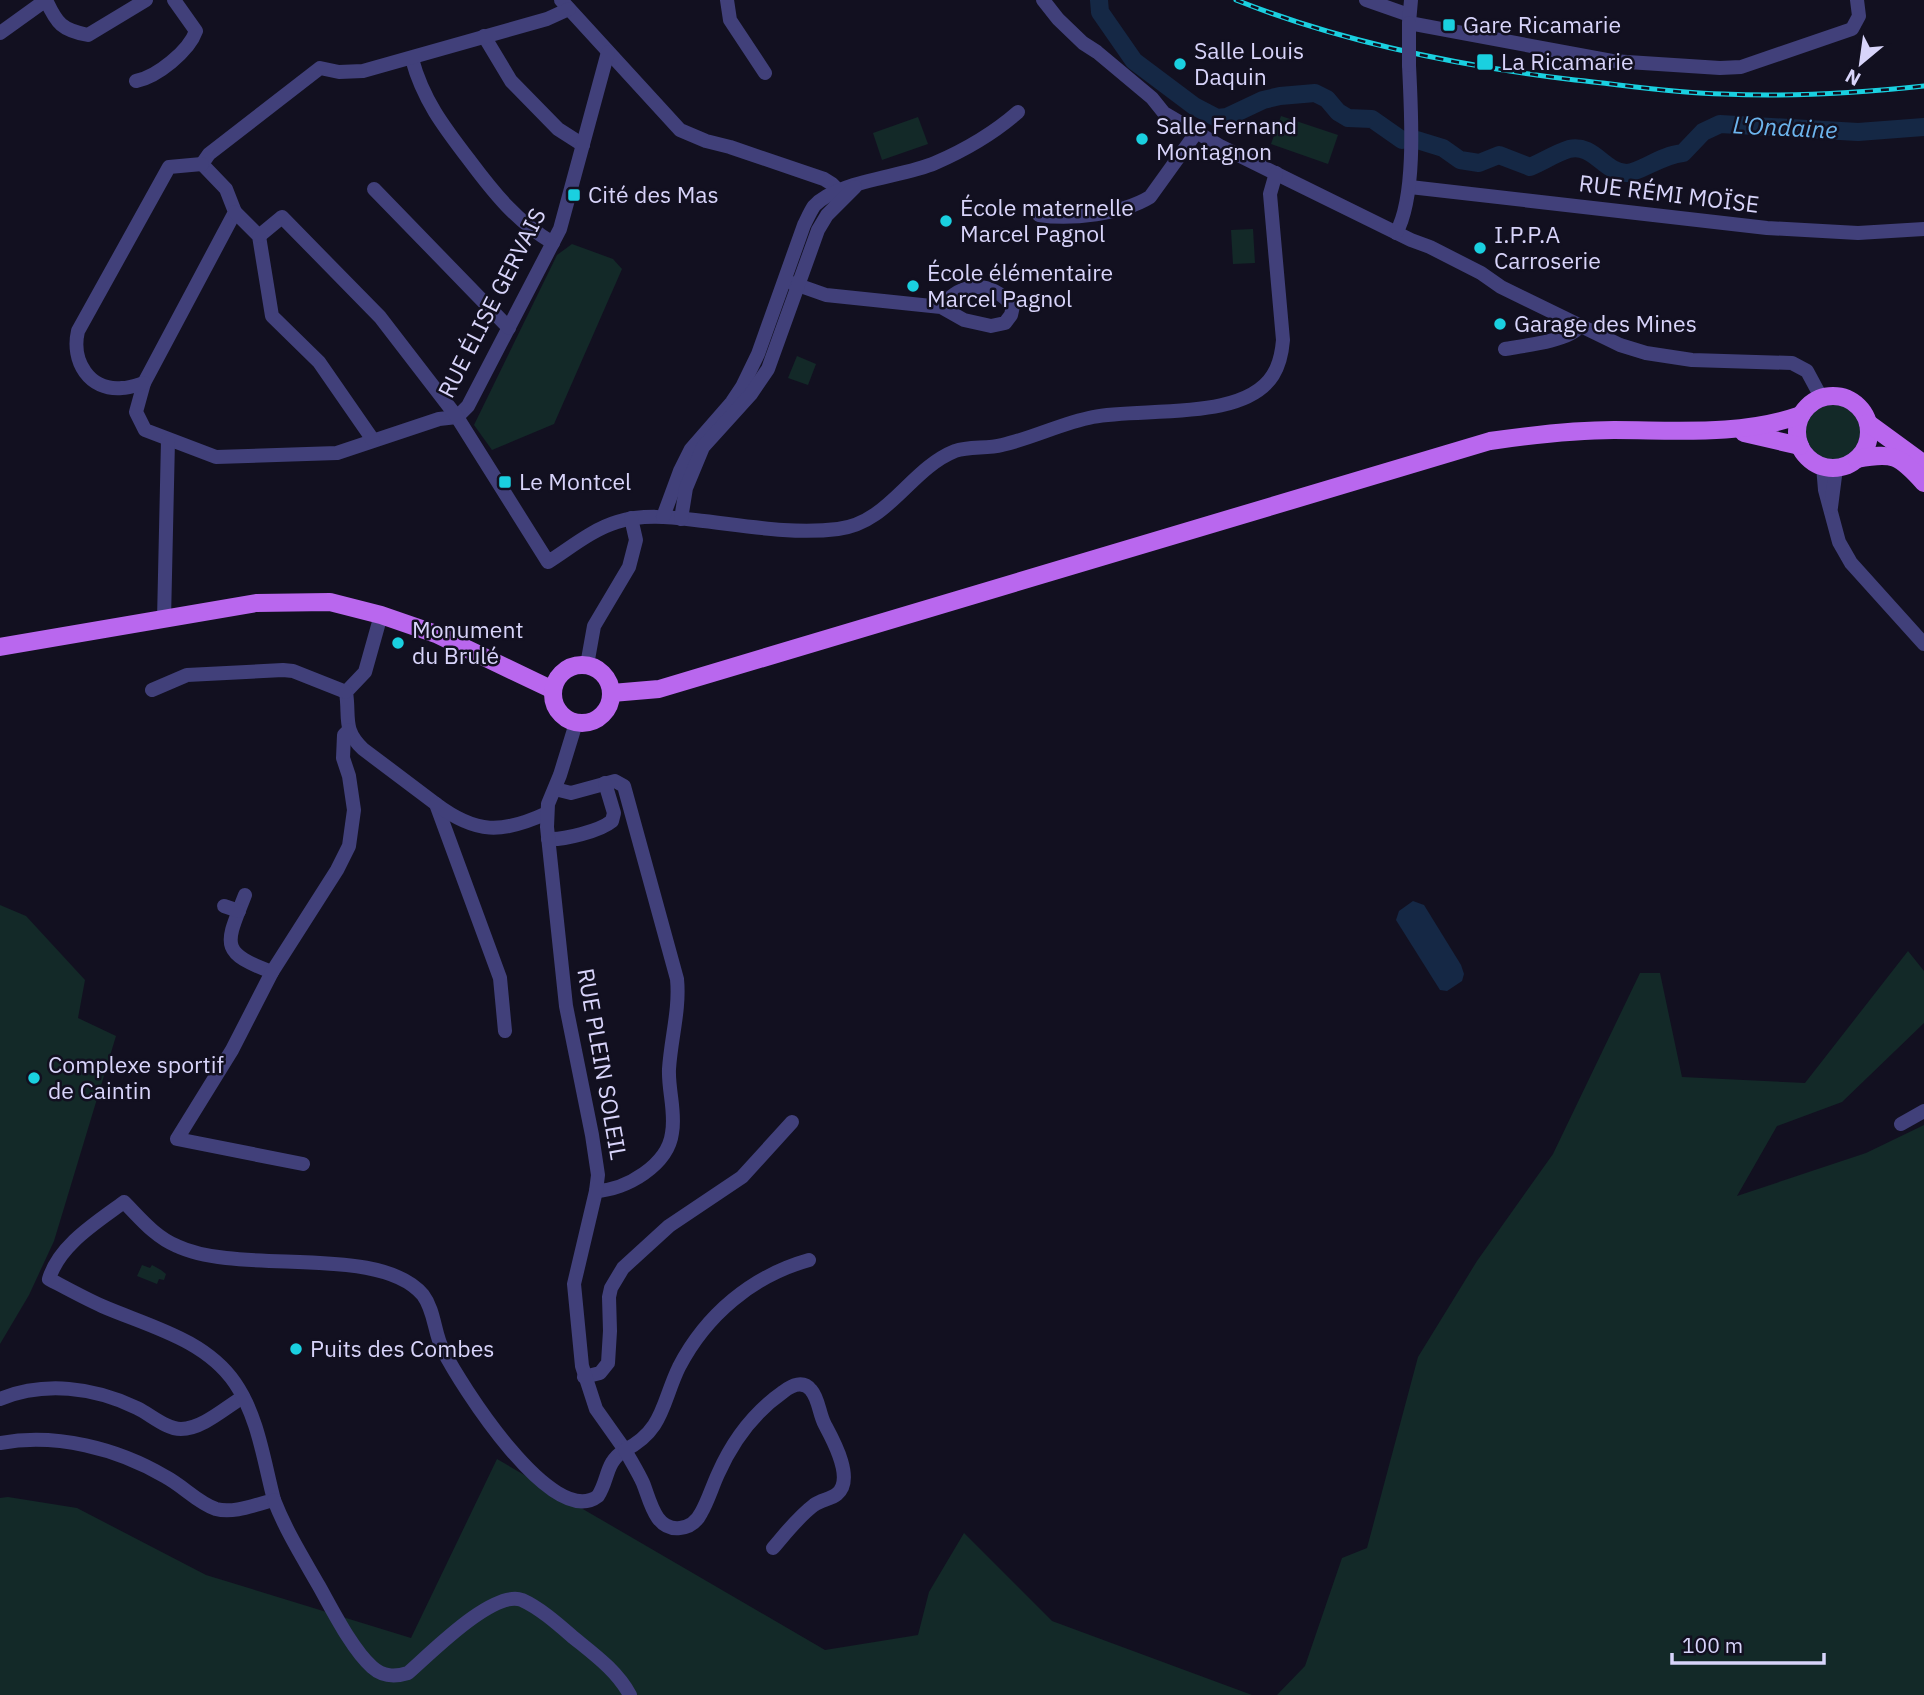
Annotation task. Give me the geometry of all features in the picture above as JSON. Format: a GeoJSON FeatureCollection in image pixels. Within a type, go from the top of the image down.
{"type":"FeatureCollection","features":[{"type":"Feature","properties":{"kind":"main road"},"geometry":{"type":"LineString","coordinates":[[1857,459],[1865,449],[1869,436],[1864,412],[1856,403],[1833,395],[1821,397],[1809,404],[1797,425],[1800,446],[1805,455],[1829,467],[1880,455],[1894,456],[1911,468],[1924,483]]}},
{"type":"Feature","properties":{"kind":"main road"},"geometry":{"type":"LineString","coordinates":[[612,693],[659,689],[1490,441],[1563,431],[1730,431],[1777,423],[1801,415]]}},
{"type":"Feature","properties":{"kind":"main road"},"geometry":{"type":"LineString","coordinates":[[1868,423],[1924,464]]}},
{"type":"Feature","properties":{"kind":"main road"},"geometry":{"type":"LineString","coordinates":[[1730,431],[1800,446]]}},
{"type":"Feature","properties":{"kind":"main road"},"geometry":{"type":"LineString","coordinates":[[0,647],[256,603],[330,602],[381,615],[436,634],[553,690]]}},
{"type":"Feature","properties":{"kind":"main road"},"geometry":{"type":"LineString","coordinates":[[587,665],[604,674],[612,693],[609,706],[601,716],[589,722],[576,723],[560,713],[554,702],[553,690],[557,677],[567,668],[587,665]]}},
{"type":"Feature","properties":{"kind":"street"},"geometry":{"type":"LineString","coordinates":[[0,33],[46,0],[54,19],[68,31],[88,35],[146,0]]}},
{"type":"Feature","properties":{"kind":"street"},"geometry":{"type":"LineString","coordinates":[[136,81],[150,78],[192,43],[196,31],[174,0]]}},
{"type":"Feature","properties":{"kind":"street"},"geometry":{"type":"LineString","coordinates":[[727,0],[730,20],[765,73]]}},
{"type":"Feature","properties":{"kind":"street"},"geometry":{"type":"LineString","coordinates":[[1043,0],[1083,43],[1152,98],[1164,113],[1196,133],[1396,233],[1440,252],[1481,273],[1501,287],[1620,345],[1672,358],[1712,362],[1792,363],[1807,371],[1821,397]]}},
{"type":"Feature","properties":{"kind":"street"},"geometry":{"type":"LineString","coordinates":[[1366,0],[1612,61],[1720,68],[1741,67],[1852,29],[1859,16],[1857,0]]}},
{"type":"Feature","properties":{"kind":"street"},"geometry":{"type":"LineString","coordinates":[[144,383],[123,388],[106,388],[90,380],[81,366],[75,346],[78,331],[169,167],[202,164],[209,154],[320,68],[339,72],[363,71],[547,19],[565,4],[680,130],[824,179],[841,193]]}},
{"type":"Feature","properties":{"kind":"street"},"geometry":{"type":"LineString","coordinates":[[1396,233],[1406,209],[1410,187],[1410,13]]}},
{"type":"Feature","properties":{"kind":"street"},"geometry":{"type":"LineString","coordinates":[[484,36],[511,81],[558,129],[583,145]]}},
{"type":"Feature","properties":{"kind":"street","name":"RUE ÉLISE GERVAIS"},"geometry":{"type":"LineString","coordinates":[[235,212],[144,383],[136,412],[145,429],[216,457],[337,453],[439,419],[457,417],[468,406],[560,229],[608,52]]}},
{"type":"Feature","properties":{"kind":"street"},"geometry":{"type":"LineString","coordinates":[[412,58],[418,82],[433,112],[502,203],[531,231],[553,243]]}},
{"type":"Feature","properties":{"kind":"street"},"geometry":{"type":"LineString","coordinates":[[663,517],[691,449],[742,387],[818,230],[841,193],[859,184],[934,163],[977,141],[1018,112]]}},
{"type":"Feature","properties":{"kind":"street"},"geometry":{"type":"LineString","coordinates":[[1039,215],[1060,218],[1130,206],[1143,201],[1150,197],[1196,133]]}},
{"type":"Feature","properties":{"kind":"street"},"geometry":{"type":"LineString","coordinates":[[202,164],[226,189],[235,212],[259,236],[272,316],[319,362],[373,440]]}},
{"type":"Feature","properties":{"kind":"street"},"geometry":{"type":"LineString","coordinates":[[259,236],[282,217],[380,317],[457,417],[548,562],[604,528],[631,518],[663,517],[790,530],[838,529],[854,525],[883,511],[933,463],[957,450],[1001,446],[1094,417],[1228,404],[1257,392],[1273,376],[1281,359],[1283,340],[1270,194],[1276,173]]}},
{"type":"Feature","properties":{"kind":"street","name":"RUE RÉMI MOÏSE"},"geometry":{"type":"LineString","coordinates":[[1410,187],[1767,228],[1858,233],[1924,229]]}},
{"type":"Feature","properties":{"kind":"street"},"geometry":{"type":"LineString","coordinates":[[374,189],[509,328]]}},
{"type":"Feature","properties":{"kind":"street"},"geometry":{"type":"LineString","coordinates":[[681,519],[686,488],[703,447],[751,394],[768,369],[791,283]]}},
{"type":"Feature","properties":{"kind":"street"},"geometry":{"type":"LineString","coordinates":[[791,283],[826,295],[941,307]]}},
{"type":"Feature","properties":{"kind":"street"},"geometry":{"type":"LineString","coordinates":[[1505,349],[1543,343],[1572,334],[1579,327]]}},
{"type":"Feature","properties":{"kind":"street"},"geometry":{"type":"LineString","coordinates":[[164,620],[168,440]]}},
{"type":"Feature","properties":{"kind":"street"},"geometry":{"type":"LineString","coordinates":[[1829,467],[1825,489],[1839,542],[1851,563],[1924,644]]}},
{"type":"Feature","properties":{"kind":"street"},"geometry":{"type":"LineString","coordinates":[[587,665],[594,626],[629,567],[636,540],[631,518]]}},
{"type":"Feature","properties":{"kind":"street"},"geometry":{"type":"LineString","coordinates":[[381,615],[365,672],[346,692],[349,730],[354,740],[450,815],[484,828],[505,828],[547,813]]}},
{"type":"Feature","properties":{"kind":"street"},"geometry":{"type":"LineString","coordinates":[[152,690],[187,675],[283,670],[293,671],[346,692]]}},
{"type":"Feature","properties":{"kind":"street","name":"RUE PLEIN SOLEIL"},"geometry":{"type":"LineString","coordinates":[[576,723],[547,813],[566,1006],[598,1175],[574,1284],[584,1377],[596,1409],[625,1450],[643,1483],[653,1511],[659,1519],[675,1528],[690,1526],[701,1513],[725,1459],[747,1423],[760,1409],[791,1386],[801,1384],[809,1388],[837,1449],[844,1481],[837,1494],[818,1502],[808,1510],[773,1548]]}},
{"type":"Feature","properties":{"kind":"street"},"geometry":{"type":"LineString","coordinates":[[303,1164],[177,1139],[232,1050],[272,972],[337,870],[349,846],[354,810],[349,776],[343,758],[344,735],[349,730]]}},
{"type":"Feature","properties":{"kind":"street"},"geometry":{"type":"LineString","coordinates":[[555,789],[571,793],[615,781],[624,786],[677,979],[679,1001],[669,1072],[673,1122],[670,1142],[655,1163],[634,1180],[608,1191],[596,1191]]}},
{"type":"Feature","properties":{"kind":"street"},"geometry":{"type":"LineString","coordinates":[[548,839],[561,839],[603,827],[612,821],[614,813],[605,783]]}},
{"type":"Feature","properties":{"kind":"street"},"geometry":{"type":"LineString","coordinates":[[436,804],[500,978],[505,1031]]}},
{"type":"Feature","properties":{"kind":"street"},"geometry":{"type":"LineString","coordinates":[[245,895],[230,938],[232,946],[242,960],[272,972]]}},
{"type":"Feature","properties":{"kind":"street"},"geometry":{"type":"LineString","coordinates":[[224,906],[239,911]]}},
{"type":"Feature","properties":{"kind":"street"},"geometry":{"type":"LineString","coordinates":[[1901,1124],[1924,1111]]}},
{"type":"Feature","properties":{"kind":"street"},"geometry":{"type":"LineString","coordinates":[[584,1377],[600,1373],[608,1363],[609,1297],[611,1288],[623,1268],[669,1226],[742,1177],[792,1122]]}},
{"type":"Feature","properties":{"kind":"street"},"geometry":{"type":"LineString","coordinates":[[630,1695],[608,1666],[563,1628],[520,1599],[503,1600],[476,1614],[408,1673],[398,1676],[382,1673],[372,1667],[349,1637],[289,1532],[274,1500],[255,1429],[243,1397],[223,1368],[193,1345],[99,1305],[49,1279],[52,1268],[60,1256],[124,1202],[159,1236],[175,1246],[193,1252],[225,1259],[363,1267],[398,1278],[412,1285],[429,1305],[444,1353],[508,1448],[543,1482],[574,1502],[588,1502],[598,1496],[608,1466],[618,1454],[651,1432],[667,1402],[678,1370],[695,1339],[718,1313],[731,1300],[768,1276],[808,1260]]}},
{"type":"Feature","properties":{"kind":"street"},"geometry":{"type":"LineString","coordinates":[[0,1399],[31,1389],[89,1392],[113,1398],[172,1428],[182,1430],[200,1423],[243,1397]]}},
{"type":"Feature","properties":{"kind":"street"},"geometry":{"type":"LineString","coordinates":[[0,1443],[20,1439],[56,1440],[101,1450],[154,1470],[216,1509],[234,1510],[274,1500]]}},
{"type":"Feature","properties":{"kind":"green space"},"geometry":{"type":"Polygon","coordinates":[[[1281,116],[1338,135],[1328,164],[1271,144],[1281,116]]]}},
{"type":"Feature","properties":{"kind":"green space"},"geometry":{"type":"Polygon","coordinates":[[[918,117],[928,144],[882,160],[873,133],[918,117]]]}},
{"type":"Feature","properties":{"kind":"green space"},"geometry":{"type":"Polygon","coordinates":[[[1253,229],[1255,263],[1233,264],[1231,230],[1253,229]]]}},
{"type":"Feature","properties":{"kind":"green space"},"geometry":{"type":"Polygon","coordinates":[[[572,244],[613,259],[622,269],[554,424],[492,450],[474,425],[557,255],[572,244]]]}},
{"type":"Feature","properties":{"kind":"green space"},"geometry":{"type":"Polygon","coordinates":[[[797,356],[816,364],[808,385],[788,378],[797,356]]]}},
{"type":"Feature","properties":{"kind":"green space"},"geometry":{"type":"Polygon","coordinates":[[[1833,401],[1845,403],[1855,410],[1862,420],[1862,444],[1855,454],[1845,461],[1833,463],[1821,461],[1811,454],[1804,444],[1802,432],[1804,420],[1811,410],[1821,403],[1833,401]]]}},
{"type":"Feature","properties":{"kind":"green space","name":"Complexe sportif de Caintin"},"geometry":{"type":"Polygon","coordinates":[[[0,905],[26,916],[85,980],[78,1018],[116,1036],[54,1241],[29,1295],[0,1344],[0,905]]]}},
{"type":"Feature","properties":{"kind":"green space"},"geometry":{"type":"Polygon","coordinates":[[[1908,951],[1924,971],[1924,1023],[1842,1102],[1777,1126],[1737,1196],[1866,1153],[1924,1125],[1924,1695],[1277,1695],[1305,1666],[1342,1558],[1367,1548],[1418,1357],[1477,1261],[1553,1154],[1640,973],[1660,973],[1682,1077],[1805,1083],[1908,951]]]}},
{"type":"Feature","properties":{"kind":"green space"},"geometry":{"type":"Polygon","coordinates":[[[142,1265],[150,1268],[152,1265],[161,1270],[166,1274],[164,1280],[159,1279],[157,1284],[137,1276],[142,1265]]]}},
{"type":"Feature","properties":{"kind":"green space"},"geometry":{"type":"Polygon","coordinates":[[[497,1459],[825,1650],[918,1635],[929,1592],[964,1533],[1052,1621],[1252,1695],[0,1695],[0,1498],[77,1508],[206,1575],[411,1638],[497,1459]]]}},
{"type":"Feature","properties":{"kind":"water"},"geometry":{"type":"Polygon","coordinates":[[[1413,901],[1424,905],[1461,965],[1464,974],[1462,981],[1447,991],[1440,990],[1396,920],[1399,911],[1413,901]]]}},
{"type":"Feature","properties":{"kind":"waterway"},"geometry":{"type":"LineString","coordinates":[[1099,0],[1100,12],[1134,61],[1194,106],[1217,118],[1227,117],[1263,100],[1315,93],[1327,99],[1338,112],[1348,118],[1372,119],[1402,140]]}},
{"type":"Feature","properties":{"kind":"waterway","name":"L'Ondaine"},"geometry":{"type":"LineString","coordinates":[[1417,140],[1443,148],[1460,160],[1479,163],[1499,155],[1530,167],[1569,149],[1578,148],[1619,172],[1627,173],[1683,153],[1703,132],[1720,124],[1858,132],[1924,127]]}},
{"type":"Feature","properties":{"kind":"railway"},"geometry":{"type":"LineString","coordinates":[[1236,0],[1318,29],[1402,51],[1488,68],[1575,80],[1686,92],[1748,95],[1824,94],[1924,86]]}},
{"type":"Feature","properties":{"kind":"place","name":"Gare Ricamarie"},"geometry":{"type":"Point","coordinates":[1449,25]}},
{"type":"Feature","properties":{"kind":"place","name":"La Ricamarie"},"geometry":{"type":"Point","coordinates":[1485,62]}},
{"type":"Feature","properties":{"kind":"place","name":"Salle Louis Daquin"},"geometry":{"type":"Point","coordinates":[1180,64]}},
{"type":"Feature","properties":{"kind":"place","name":"Salle Fernand Montagnon"},"geometry":{"type":"Point","coordinates":[1142,139]}},
{"type":"Feature","properties":{"kind":"place","name":"Cité des Mas"},"geometry":{"type":"Point","coordinates":[574,195]}},
{"type":"Feature","properties":{"kind":"place","name":"École maternelle Marcel Pagnol"},"geometry":{"type":"Point","coordinates":[946,221]}},
{"type":"Feature","properties":{"kind":"place","name":"I.P.P.A Carroserie"},"geometry":{"type":"Point","coordinates":[1480,248]}},
{"type":"Feature","properties":{"kind":"place","name":"École élémentaire Marcel Pagnol"},"geometry":{"type":"Point","coordinates":[913,286]}},
{"type":"Feature","properties":{"kind":"place","name":"Garage des Mines"},"geometry":{"type":"Point","coordinates":[1500,324]}},
{"type":"Feature","properties":{"kind":"place","name":"Le Montcel"},"geometry":{"type":"Point","coordinates":[505,482]}},
{"type":"Feature","properties":{"kind":"place","name":"Monument du Brulé"},"geometry":{"type":"Point","coordinates":[398,643]}},
{"type":"Feature","properties":{"kind":"place","name":"Complexe sportif de Caintin"},"geometry":{"type":"Point","coordinates":[34,1078]}},
{"type":"Feature","properties":{"kind":"place","name":"Puits des Combes"},"geometry":{"type":"Point","coordinates":[296,1349]}}]}
